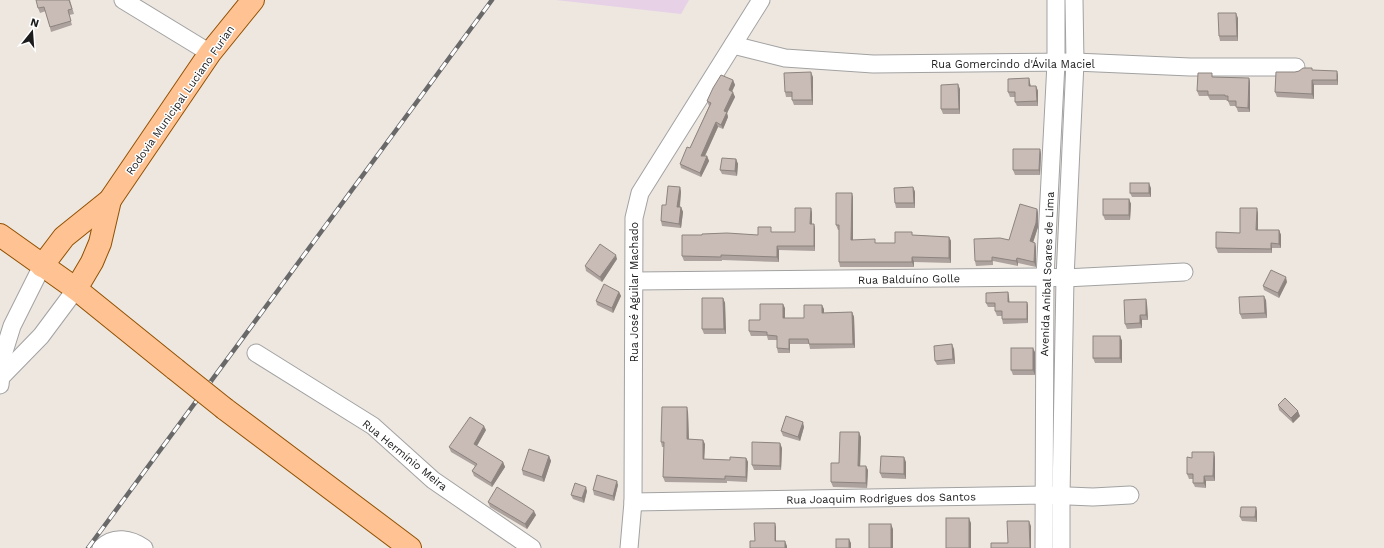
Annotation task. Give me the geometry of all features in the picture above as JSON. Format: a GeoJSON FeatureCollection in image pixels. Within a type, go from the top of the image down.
{"type":"FeatureCollection","features":[{"type":"Feature","properties":{"kind":"main road","name":"Rodovia Municipal Luciano Furian"},"geometry":{"type":"LineString","coordinates":[[42,266],[64,237],[110,200],[210,53],[253,0]]}},
{"type":"Feature","properties":{"kind":"main road","name":"Rodovia Municipal Luciano Furian"},"geometry":{"type":"LineString","coordinates":[[76,289],[92,262],[100,243],[110,200]]}},
{"type":"Feature","properties":{"kind":"main road"},"geometry":{"type":"LineString","coordinates":[[0,235],[76,289],[225,409],[410,548]]}},
{"type":"Feature","properties":{"kind":"street"},"geometry":{"type":"LineString","coordinates":[[123,0],[210,53]]}},
{"type":"Feature","properties":{"kind":"street","name":"Rua José Aguilar Machado"},"geometry":{"type":"LineString","coordinates":[[629,548],[633,502],[635,282],[634,218],[640,193],[761,0]]}},
{"type":"Feature","properties":{"kind":"street","name":"Avenida Aníbal Soares de Lima"},"geometry":{"type":"LineString","coordinates":[[1056,0],[1056,63],[1045,277],[1052,496],[1061,548]]}},
{"type":"Feature","properties":{"kind":"street","name":"Avenida Aníbal Soares de Lima"},"geometry":{"type":"LineString","coordinates":[[1044,548],[1052,496],[1065,278],[1075,62],[1074,0]]}},
{"type":"Feature","properties":{"kind":"street","name":"Rua Gomercindo d'Ávila Maciel"},"geometry":{"type":"LineString","coordinates":[[733,45],[785,58],[873,64],[1075,62],[1190,67],[1296,68]]}},
{"type":"Feature","properties":{"kind":"street","name":"Rodovia Municipal Luciano Furian"},"geometry":{"type":"LineString","coordinates":[[1,381],[3,356],[12,326],[42,266]]}},
{"type":"Feature","properties":{"kind":"street","name":"Rua Balduíno Golle"},"geometry":{"type":"LineString","coordinates":[[635,282],[1065,278],[1184,272]]}},
{"type":"Feature","properties":{"kind":"street","name":"Rodovia Municipal Luciano Furian"},"geometry":{"type":"LineString","coordinates":[[1,381],[41,336],[76,289]]}},
{"type":"Feature","properties":{"kind":"street","name":"Rua Hermínio Meira"},"geometry":{"type":"LineString","coordinates":[[256,353],[373,426],[433,480],[532,548]]}},
{"type":"Feature","properties":{"kind":"street","name":"Rua Joaquim Rodrigues dos Santos"},"geometry":{"type":"LineString","coordinates":[[633,502],[1052,496],[1093,497],[1130,495]]}},
{"type":"Feature","properties":{"kind":"street"},"geometry":{"type":"LineString","coordinates":[[102,548],[115,540],[127,539],[144,548]]}},
{"type":"Feature","properties":{"kind":"shaded area"},"geometry":{"type":"Polygon","coordinates":[[[556,0],[689,0],[681,14],[556,0]]]}},
{"type":"Feature","properties":{"kind":"building"},"geometry":{"type":"Polygon","coordinates":[[[36,0],[69,0],[72,9],[68,10],[71,21],[50,27],[44,7],[38,8],[36,0]]]}},
{"type":"Feature","properties":{"kind":"building"},"geometry":{"type":"Polygon","coordinates":[[[1218,13],[1236,13],[1237,36],[1219,36],[1218,13]]]}},
{"type":"Feature","properties":{"kind":"building"},"geometry":{"type":"Polygon","coordinates":[[[1303,68],[1312,68],[1312,70],[1337,71],[1337,80],[1312,80],[1312,94],[1275,92],[1276,72],[1295,72],[1303,68]]]}},
{"type":"Feature","properties":{"kind":"building"},"geometry":{"type":"Polygon","coordinates":[[[811,72],[812,100],[792,100],[792,92],[785,92],[784,73],[811,72]]]}},
{"type":"Feature","properties":{"kind":"building"},"geometry":{"type":"Polygon","coordinates":[[[1198,73],[1212,73],[1212,77],[1249,78],[1248,108],[1236,107],[1236,101],[1228,101],[1228,96],[1225,95],[1208,95],[1208,91],[1197,91],[1198,73]]]}},
{"type":"Feature","properties":{"kind":"building"},"geometry":{"type":"Polygon","coordinates":[[[721,75],[733,80],[729,90],[733,92],[724,111],[727,112],[721,125],[716,122],[701,156],[707,156],[700,173],[680,164],[687,147],[690,148],[711,103],[707,101],[721,75]]]}},
{"type":"Feature","properties":{"kind":"building"},"geometry":{"type":"Polygon","coordinates":[[[1029,78],[1029,86],[1036,86],[1037,101],[1015,102],[1015,92],[1008,92],[1008,79],[1029,78]]]}},
{"type":"Feature","properties":{"kind":"building"},"geometry":{"type":"Polygon","coordinates":[[[958,84],[959,109],[941,109],[941,85],[958,84]]]}},
{"type":"Feature","properties":{"kind":"building"},"geometry":{"type":"Polygon","coordinates":[[[1013,149],[1040,149],[1039,170],[1013,170],[1013,149]]]}},
{"type":"Feature","properties":{"kind":"building"},"geometry":{"type":"Polygon","coordinates":[[[722,158],[736,159],[735,171],[720,170],[722,158]]]}},
{"type":"Feature","properties":{"kind":"building"},"geometry":{"type":"Polygon","coordinates":[[[1130,183],[1149,183],[1149,193],[1130,193],[1130,183]]]}},
{"type":"Feature","properties":{"kind":"building"},"geometry":{"type":"Polygon","coordinates":[[[668,186],[680,187],[677,207],[681,207],[679,224],[661,221],[662,205],[666,205],[668,186]]]}},
{"type":"Feature","properties":{"kind":"building"},"geometry":{"type":"Polygon","coordinates":[[[913,187],[914,203],[895,203],[894,188],[913,187]]]}},
{"type":"Feature","properties":{"kind":"building"},"geometry":{"type":"Polygon","coordinates":[[[836,193],[852,193],[851,240],[875,239],[875,243],[895,243],[895,232],[912,232],[912,235],[949,237],[949,258],[912,257],[912,262],[839,262],[839,225],[836,225],[836,193]]]}},
{"type":"Feature","properties":{"kind":"building"},"geometry":{"type":"Polygon","coordinates":[[[1103,199],[1129,199],[1129,215],[1103,215],[1103,199]]]}},
{"type":"Feature","properties":{"kind":"building"},"geometry":{"type":"Polygon","coordinates":[[[1020,204],[1037,209],[1036,223],[1030,241],[1035,243],[1034,262],[1017,258],[1016,261],[992,257],[992,261],[975,261],[974,239],[1000,238],[1009,240],[1020,204]]]}},
{"type":"Feature","properties":{"kind":"building"},"geometry":{"type":"Polygon","coordinates":[[[795,208],[811,208],[810,224],[814,224],[814,246],[777,246],[777,257],[721,255],[721,257],[682,256],[682,235],[727,233],[758,235],[758,227],[771,227],[771,232],[795,232],[795,208]]]}},
{"type":"Feature","properties":{"kind":"building"},"geometry":{"type":"Polygon","coordinates":[[[1240,208],[1257,208],[1256,230],[1279,230],[1279,244],[1271,243],[1271,249],[1216,248],[1216,232],[1240,233],[1240,208]]]}},
{"type":"Feature","properties":{"kind":"building"},"geometry":{"type":"Polygon","coordinates":[[[600,244],[616,255],[600,277],[585,266],[600,244]]]}},
{"type":"Feature","properties":{"kind":"building"},"geometry":{"type":"Polygon","coordinates":[[[1271,270],[1286,277],[1278,293],[1263,286],[1271,270]]]}},
{"type":"Feature","properties":{"kind":"building"},"geometry":{"type":"Polygon","coordinates":[[[604,284],[619,292],[612,308],[596,301],[604,284]]]}},
{"type":"Feature","properties":{"kind":"building"},"geometry":{"type":"Polygon","coordinates":[[[1008,292],[1008,302],[1027,302],[1027,319],[1002,319],[1002,311],[995,311],[995,303],[986,303],[986,293],[1008,292]]]}},
{"type":"Feature","properties":{"kind":"building"},"geometry":{"type":"Polygon","coordinates":[[[1264,296],[1265,313],[1240,314],[1239,297],[1264,296]]]}},
{"type":"Feature","properties":{"kind":"building"},"geometry":{"type":"Polygon","coordinates":[[[702,298],[723,298],[724,329],[702,329],[702,298]]]}},
{"type":"Feature","properties":{"kind":"building"},"geometry":{"type":"Polygon","coordinates":[[[1146,299],[1146,315],[1140,315],[1140,323],[1125,324],[1124,300],[1146,299]]]}},
{"type":"Feature","properties":{"kind":"building"},"geometry":{"type":"Polygon","coordinates":[[[760,304],[783,304],[783,318],[804,318],[804,305],[822,305],[822,313],[852,312],[853,344],[809,344],[808,339],[789,339],[789,349],[777,348],[777,336],[767,335],[767,332],[749,331],[749,320],[760,320],[760,304]]]}},
{"type":"Feature","properties":{"kind":"building"},"geometry":{"type":"Polygon","coordinates":[[[1093,336],[1120,336],[1120,358],[1093,358],[1093,336]]]}},
{"type":"Feature","properties":{"kind":"building"},"geometry":{"type":"Polygon","coordinates":[[[952,344],[953,359],[935,361],[934,346],[952,344]]]}},
{"type":"Feature","properties":{"kind":"building"},"geometry":{"type":"Polygon","coordinates":[[[1011,348],[1033,348],[1033,370],[1011,370],[1011,348]]]}},
{"type":"Feature","properties":{"kind":"building"},"geometry":{"type":"Polygon","coordinates":[[[1285,398],[1298,411],[1291,418],[1278,405],[1285,398]]]}},
{"type":"Feature","properties":{"kind":"building"},"geometry":{"type":"Polygon","coordinates":[[[662,407],[687,407],[687,439],[703,440],[703,459],[730,460],[730,457],[746,458],[746,477],[725,476],[725,479],[663,477],[664,442],[661,442],[662,407]]]}},
{"type":"Feature","properties":{"kind":"building"},"geometry":{"type":"Polygon","coordinates":[[[786,416],[803,422],[798,437],[781,431],[786,416]]]}},
{"type":"Feature","properties":{"kind":"building"},"geometry":{"type":"Polygon","coordinates":[[[470,417],[484,426],[474,444],[503,462],[491,483],[472,471],[477,464],[449,447],[470,417]]]}},
{"type":"Feature","properties":{"kind":"building"},"geometry":{"type":"Polygon","coordinates":[[[840,432],[859,432],[858,466],[866,466],[866,483],[831,482],[831,463],[839,463],[840,432]]]}},
{"type":"Feature","properties":{"kind":"building"},"geometry":{"type":"Polygon","coordinates":[[[752,442],[780,443],[780,466],[752,465],[752,442]]]}},
{"type":"Feature","properties":{"kind":"building"},"geometry":{"type":"Polygon","coordinates":[[[529,449],[549,456],[542,477],[522,470],[529,449]]]}},
{"type":"Feature","properties":{"kind":"building"},"geometry":{"type":"Polygon","coordinates":[[[1192,452],[1214,452],[1213,476],[1204,476],[1204,483],[1193,483],[1193,474],[1187,474],[1187,457],[1192,458],[1192,452]]]}},
{"type":"Feature","properties":{"kind":"building"},"geometry":{"type":"Polygon","coordinates":[[[881,456],[904,457],[904,474],[880,473],[881,456]]]}},
{"type":"Feature","properties":{"kind":"building"},"geometry":{"type":"Polygon","coordinates":[[[597,475],[617,481],[613,496],[593,490],[597,475]]]}},
{"type":"Feature","properties":{"kind":"building"},"geometry":{"type":"Polygon","coordinates":[[[575,483],[586,487],[582,498],[571,495],[575,483]]]}},
{"type":"Feature","properties":{"kind":"building"},"geometry":{"type":"Polygon","coordinates":[[[497,487],[534,511],[525,524],[488,502],[497,487]]]}},
{"type":"Feature","properties":{"kind":"building"},"geometry":{"type":"Polygon","coordinates":[[[1241,507],[1256,507],[1255,517],[1240,517],[1241,507]]]}},
{"type":"Feature","properties":{"kind":"building"},"geometry":{"type":"Polygon","coordinates":[[[946,518],[969,518],[969,548],[946,548],[946,518]]]}},
{"type":"Feature","properties":{"kind":"building"},"geometry":{"type":"Polygon","coordinates":[[[1007,521],[1029,521],[1030,548],[991,548],[991,543],[1008,543],[1007,521]]]}},
{"type":"Feature","properties":{"kind":"building"},"geometry":{"type":"Polygon","coordinates":[[[754,523],[775,523],[775,541],[785,541],[785,548],[750,548],[750,541],[755,541],[754,523]]]}},
{"type":"Feature","properties":{"kind":"building"},"geometry":{"type":"Polygon","coordinates":[[[869,524],[891,524],[891,548],[869,548],[869,524]]]}},
{"type":"Feature","properties":{"kind":"building"},"geometry":{"type":"Polygon","coordinates":[[[836,539],[849,539],[849,548],[836,548],[836,539]]]}},
{"type":"Feature","properties":{"kind":"railway"},"geometry":{"type":"LineString","coordinates":[[88,548],[492,0]]}}]}
